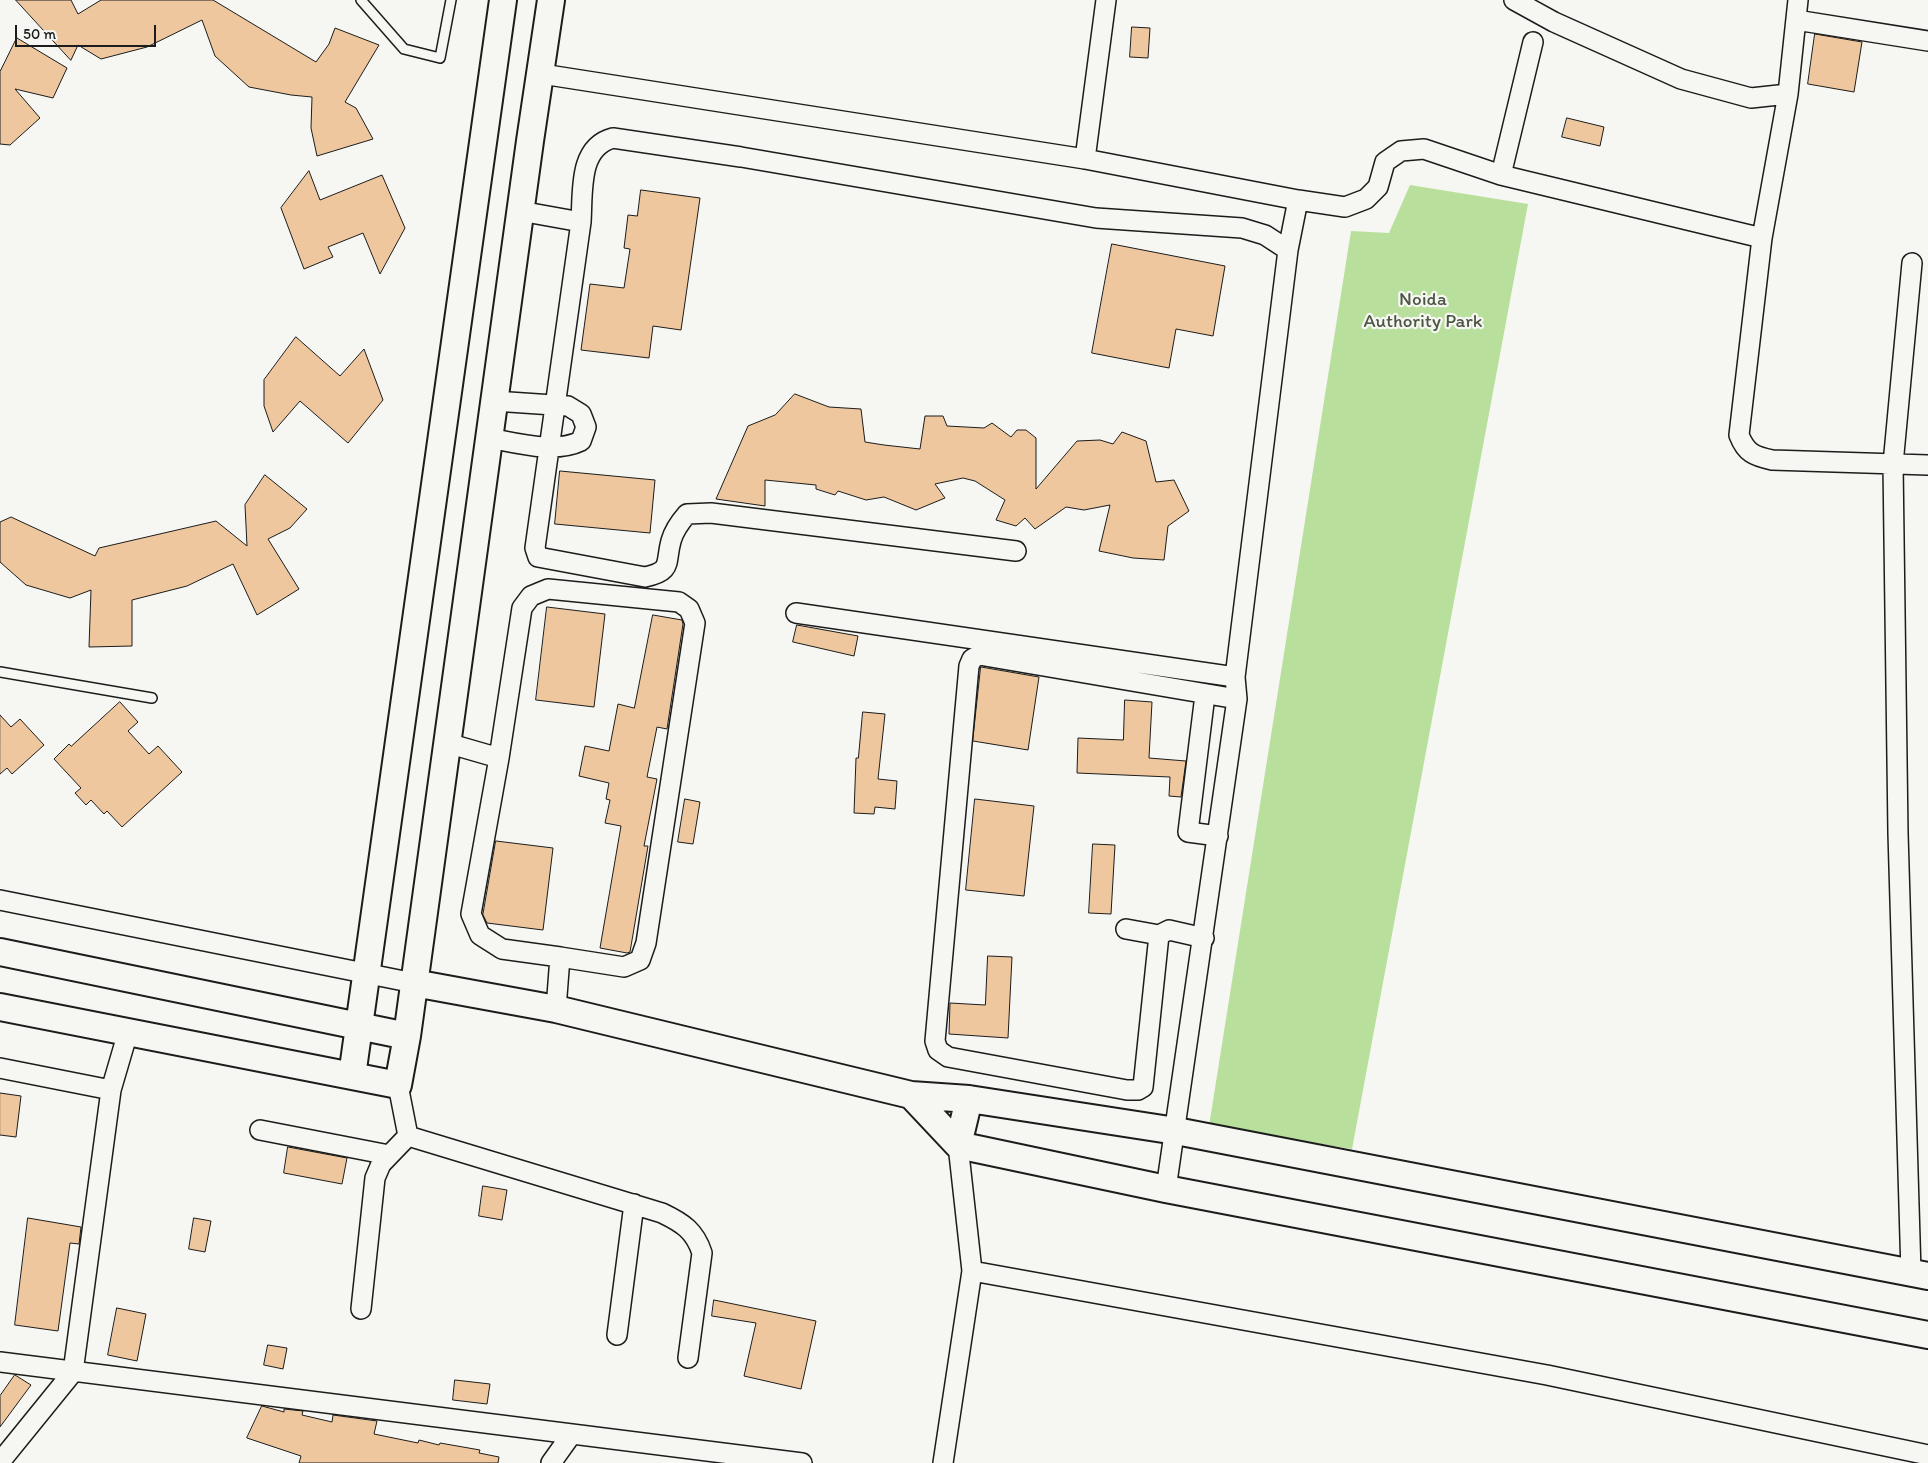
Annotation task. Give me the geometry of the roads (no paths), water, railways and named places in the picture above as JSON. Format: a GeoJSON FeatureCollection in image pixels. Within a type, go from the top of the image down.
{"type":"FeatureCollection","features":[{"type":"Feature","properties":{"kind":"street"},"geometry":{"type":"LineString","coordinates":[[352,1076],[368,974],[503,0]]}},
{"type":"Feature","properties":{"kind":"street"},"geometry":{"type":"LineString","coordinates":[[408,1136],[398,1085],[407,1036],[520,211],[552,0]]}},
{"type":"Feature","properties":{"kind":"street"},"geometry":{"type":"LineString","coordinates":[[1085,159],[1106,0]]}},
{"type":"Feature","properties":{"kind":"street"},"geometry":{"type":"LineString","coordinates":[[1514,0],[1554,22],[1681,79],[1751,98],[1788,94]]}},
{"type":"Feature","properties":{"kind":"street"},"geometry":{"type":"LineString","coordinates":[[1798,0],[1788,94],[1762,238],[1738,436],[1744,448],[1757,457],[1772,460],[1928,465]]}},
{"type":"Feature","properties":{"kind":"street"},"geometry":{"type":"LineString","coordinates":[[1796,20],[1928,40]]}},
{"type":"Feature","properties":{"kind":"street"},"geometry":{"type":"LineString","coordinates":[[1501,175],[1533,42]]}},
{"type":"Feature","properties":{"kind":"street"},"geometry":{"type":"LineString","coordinates":[[542,74],[1085,159],[1298,200],[1345,207],[1366,199],[1378,187],[1385,162],[1401,151],[1424,149],[1501,175],[1762,238]]}},
{"type":"Feature","properties":{"kind":"street"},"geometry":{"type":"LineString","coordinates":[[1016,551],[711,513],[687,514],[677,526],[670,542],[668,563],[659,574],[645,578],[538,557],[535,548],[581,222],[585,173],[591,153],[597,144],[613,138],[751,158],[1096,218],[1242,228],[1265,235],[1288,250]]}},
{"type":"Feature","properties":{"kind":"street"},"geometry":{"type":"LineString","coordinates":[[1166,1189],[1204,938],[1237,699],[1235,677],[1288,250],[1298,200]]}},
{"type":"Feature","properties":{"kind":"street"},"geometry":{"type":"LineString","coordinates":[[520,211],[581,222]]}},
{"type":"Feature","properties":{"kind":"street"},"geometry":{"type":"LineString","coordinates":[[0,900],[414,984],[556,1008],[911,1095],[968,1099],[1176,1131],[1919,1274],[1898,833],[1894,464],[1912,263]]}},
{"type":"Feature","properties":{"kind":"street"},"geometry":{"type":"LineString","coordinates":[[489,438],[568,447],[580,441],[586,426],[581,414],[568,406],[494,401]]}},
{"type":"Feature","properties":{"kind":"street"},"geometry":{"type":"LineString","coordinates":[[548,589],[679,602],[689,609],[695,623],[646,943],[640,960],[624,967],[560,957],[502,949],[480,936],[471,914],[499,758],[522,608],[531,596],[548,589]]}},
{"type":"Feature","properties":{"kind":"street"},"geometry":{"type":"LineString","coordinates":[[796,613],[1235,677]]}},
{"type":"Feature","properties":{"kind":"street"},"geometry":{"type":"LineString","coordinates":[[1159,935],[1143,1087],[1138,1090],[1128,1090],[948,1057],[938,1050],[935,1040],[969,666],[972,659],[979,655],[1237,699]]}},
{"type":"Feature","properties":{"kind":"street"},"geometry":{"type":"LineString","coordinates":[[1205,695],[1188,832],[1218,836]]}},
{"type":"Feature","properties":{"kind":"street"},"geometry":{"type":"LineString","coordinates":[[447,743],[499,758]]}},
{"type":"Feature","properties":{"kind":"street"},"geometry":{"type":"LineString","coordinates":[[1126,929],[1159,935],[1169,930],[1204,938]]}},
{"type":"Feature","properties":{"kind":"street"},"geometry":{"type":"LineString","coordinates":[[0,952],[407,1036]]}},
{"type":"Feature","properties":{"kind":"street"},"geometry":{"type":"LineString","coordinates":[[556,1008],[560,957]]}},
{"type":"Feature","properties":{"kind":"street"},"geometry":{"type":"LineString","coordinates":[[0,1006],[398,1085]]}},
{"type":"Feature","properties":{"kind":"street"},"geometry":{"type":"LineString","coordinates":[[10,1459],[73,1372],[111,1090],[128,1032]]}},
{"type":"Feature","properties":{"kind":"street"},"geometry":{"type":"LineString","coordinates":[[0,1068],[111,1090]]}},
{"type":"Feature","properties":{"kind":"street"},"geometry":{"type":"LineString","coordinates":[[911,1095],[958,1145],[1166,1189],[1928,1335]]}},
{"type":"Feature","properties":{"kind":"street"},"geometry":{"type":"LineString","coordinates":[[943,1463],[972,1271],[958,1145],[968,1099]]}},
{"type":"Feature","properties":{"kind":"street"},"geometry":{"type":"LineString","coordinates":[[260,1130],[389,1155]]}},
{"type":"Feature","properties":{"kind":"street"},"geometry":{"type":"LineString","coordinates":[[361,1309],[375,1178],[381,1164],[408,1136]]}},
{"type":"Feature","properties":{"kind":"street"},"geometry":{"type":"LineString","coordinates":[[408,1136],[662,1212],[678,1220],[691,1230],[698,1240],[702,1253],[688,1358]]}},
{"type":"Feature","properties":{"kind":"street"},"geometry":{"type":"LineString","coordinates":[[617,1336],[634,1204]]}},
{"type":"Feature","properties":{"kind":"street"},"geometry":{"type":"LineString","coordinates":[[972,1271],[1547,1375],[1919,1456]]}},
{"type":"Feature","properties":{"kind":"street"},"geometry":{"type":"LineString","coordinates":[[0,1362],[571,1435],[746,1460],[802,1463]]}},
{"type":"Feature","properties":{"kind":"street"},"geometry":{"type":"LineString","coordinates":[[552,1463],[571,1435]]}},
{"type":"Feature","properties":{"kind":"lane"},"geometry":{"type":"LineString","coordinates":[[361,0],[404,49],[440,58],[451,0]]}},
{"type":"Feature","properties":{"kind":"lane"},"geometry":{"type":"LineString","coordinates":[[0,672],[152,698]]}},
{"type":"Feature","properties":{"kind":"park label","name":"Noida Authority Park"},"geometry":{"type":"Point","coordinates":[1423,311]}}]}
